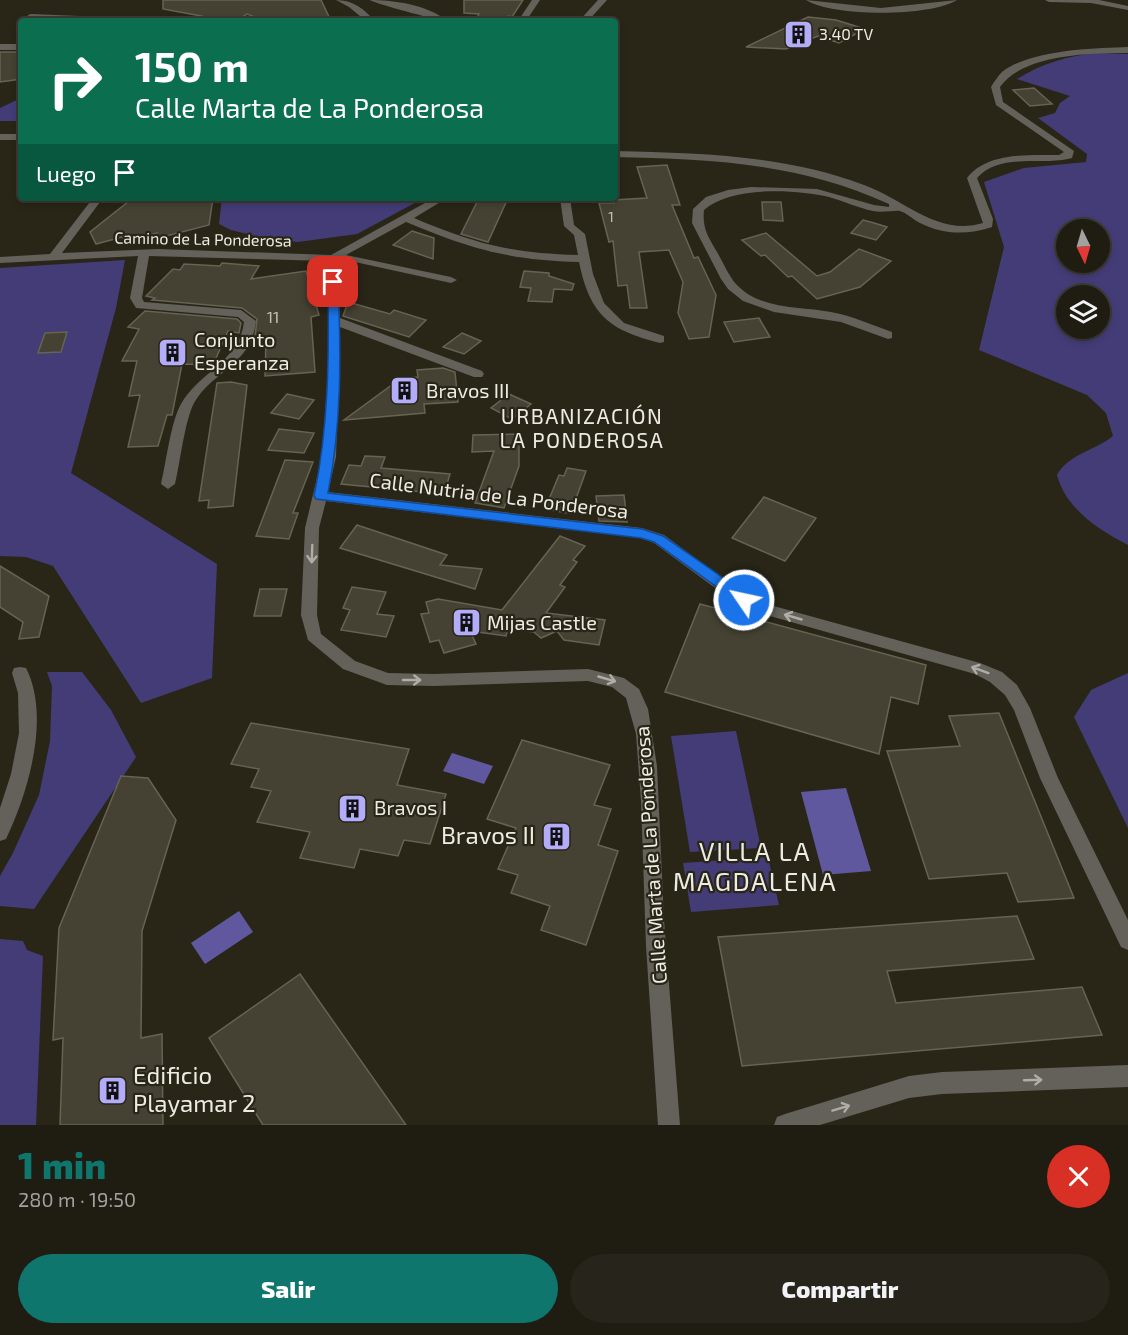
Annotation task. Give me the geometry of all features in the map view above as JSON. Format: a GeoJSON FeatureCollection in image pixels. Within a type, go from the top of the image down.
{"type":"FeatureCollection","features":[{"type":"Feature","properties":{"kind":"street"},"geometry":{"type":"LineString","coordinates":[[340,0],[352,5],[367,18]]}},
{"type":"Feature","properties":{"kind":"street"},"geometry":{"type":"LineString","coordinates":[[374,0],[425,12],[437,18]]}},
{"type":"Feature","properties":{"kind":"street"},"geometry":{"type":"LineString","coordinates":[[524,18],[536,0]]}},
{"type":"Feature","properties":{"kind":"street"},"geometry":{"type":"LineString","coordinates":[[586,18],[603,0]]}},
{"type":"Feature","properties":{"kind":"street"},"geometry":{"type":"LineString","coordinates":[[810,0],[856,10],[894,12],[925,8],[953,0]]}},
{"type":"Feature","properties":{"kind":"street"},"geometry":{"type":"LineString","coordinates":[[1049,0],[1091,1],[1128,8]]}},
{"type":"Feature","properties":{"kind":"street"},"geometry":{"type":"LineString","coordinates":[[31,17],[56,18]]}},
{"type":"Feature","properties":{"kind":"street"},"geometry":{"type":"LineString","coordinates":[[0,47],[18,47]]}},
{"type":"Feature","properties":{"kind":"street"},"geometry":{"type":"LineString","coordinates":[[618,154],[804,169],[840,178],[894,202],[915,218],[946,230],[978,230],[988,225],[988,219],[972,178],[975,172],[997,163],[1068,156],[1069,151],[999,103],[994,95],[994,88],[1000,80],[1033,62],[1052,56],[1094,50],[1128,50]]}},
{"type":"Feature","properties":{"kind":"street"},"geometry":{"type":"LineString","coordinates":[[0,137],[18,137]]}},
{"type":"Feature","properties":{"kind":"street"},"geometry":{"type":"LineString","coordinates":[[888,335],[844,319],[764,306],[745,297],[729,281],[697,224],[696,213],[702,205],[716,197],[756,189],[832,195],[886,211],[896,208],[894,202]]}},
{"type":"Feature","properties":{"kind":"street"},"geometry":{"type":"LineString","coordinates":[[54,257],[96,201]]}},
{"type":"Feature","properties":{"kind":"street"},"geometry":{"type":"LineString","coordinates":[[333,258],[437,201]]}},
{"type":"Feature","properties":{"kind":"street"},"geometry":{"type":"LineString","coordinates":[[565,201],[569,226],[579,234],[592,296],[598,307],[624,329],[660,339]]}},
{"type":"Feature","properties":{"kind":"street"},"geometry":{"type":"LineString","coordinates":[[406,219],[492,250],[534,257],[584,259]]}},
{"type":"Feature","properties":{"kind":"street"},"geometry":{"type":"LineString","coordinates":[[144,252],[136,298],[140,305],[241,314],[250,321],[240,353],[198,387],[191,396],[186,406],[168,484]]}},
{"type":"Feature","properties":{"kind":"street","name":"Camino de La Ponderosa"},"geometry":{"type":"LineString","coordinates":[[0,260],[144,252],[333,258],[355,259],[451,280]]}},
{"type":"Feature","properties":{"kind":"street","name":"Calle Marta de La Ponderosa"},"geometry":{"type":"LineString","coordinates":[[333,258],[335,356],[329,457],[312,528],[309,615],[314,636],[331,653],[366,673],[403,680],[588,675],[607,677],[633,694],[639,705],[648,775],[654,921],[669,1125]]}},
{"type":"Feature","properties":{"kind":"street"},"geometry":{"type":"LineString","coordinates":[[334,320],[478,374]]}},
{"type":"Feature","properties":{"kind":"street","name":"Calle Nutria de La Ponderosa"},"geometry":{"type":"LineString","coordinates":[[321,496],[642,533],[659,539],[728,589],[765,609],[980,669],[996,677],[1011,690],[1022,708],[1049,778],[1128,941]]}},
{"type":"Feature","properties":{"kind":"street"},"geometry":{"type":"LineString","coordinates":[[0,833],[15,793],[30,717],[28,693],[20,673]]}},
{"type":"Feature","properties":{"kind":"street"},"geometry":{"type":"LineString","coordinates":[[785,1125],[909,1087],[942,1083],[1128,1076]]}},
{"type":"Feature","properties":{"kind":"shaded area"},"geometry":{"type":"Polygon","coordinates":[[[1098,53],[1128,54],[1128,545],[1106,533],[1085,517],[1068,498],[1057,475],[1068,462],[1113,436],[1106,413],[1087,395],[979,350],[1004,247],[984,182],[1024,168],[1086,162],[1087,154],[1038,118],[1055,113],[1060,103],[1070,96],[1017,79],[1066,58],[1098,53]]]}},
{"type":"Feature","properties":{"kind":"shaded area"},"geometry":{"type":"Polygon","coordinates":[[[18,99],[18,121],[0,121],[0,108],[18,99]]]}},
{"type":"Feature","properties":{"kind":"shaded area"},"geometry":{"type":"Polygon","coordinates":[[[222,201],[418,201],[357,234],[298,242],[267,239],[231,230],[219,224],[222,201]]]}},
{"type":"Feature","properties":{"kind":"shaded area"},"geometry":{"type":"Polygon","coordinates":[[[125,260],[116,308],[71,473],[217,564],[212,678],[141,703],[53,566],[26,557],[0,556],[0,268],[125,260]]]}},
{"type":"Feature","properties":{"kind":"shaded area"},"geometry":{"type":"Polygon","coordinates":[[[47,672],[82,672],[111,710],[136,757],[34,909],[0,906],[0,876],[39,795],[50,741],[52,686],[47,672]]]}},
{"type":"Feature","properties":{"kind":"shaded area"},"geometry":{"type":"Polygon","coordinates":[[[1128,673],[1128,828],[1074,717],[1091,690],[1128,673]]]}},
{"type":"Feature","properties":{"kind":"shaded area"},"geometry":{"type":"Polygon","coordinates":[[[736,731],[761,848],[690,852],[671,736],[736,731]]]}},
{"type":"Feature","properties":{"kind":"shaded area"},"geometry":{"type":"Polygon","coordinates":[[[452,753],[493,766],[484,784],[443,771],[452,753]]]}},
{"type":"Feature","properties":{"kind":"shaded area"},"geometry":{"type":"Polygon","coordinates":[[[846,788],[871,871],[823,875],[801,792],[846,788]]]}},
{"type":"Feature","properties":{"kind":"shaded area"},"geometry":{"type":"Polygon","coordinates":[[[768,857],[779,905],[691,912],[683,863],[768,857]]]}},
{"type":"Feature","properties":{"kind":"shaded area"},"geometry":{"type":"Polygon","coordinates":[[[239,911],[253,932],[205,964],[191,943],[239,911]]]}},
{"type":"Feature","properties":{"kind":"shaded area"},"geometry":{"type":"Polygon","coordinates":[[[0,939],[23,941],[27,950],[43,956],[36,1125],[0,1125],[0,939]]]}},
{"type":"Feature","properties":{"kind":"building"},"geometry":{"type":"Polygon","coordinates":[[[163,0],[321,0],[330,18],[257,18],[247,14],[241,18],[198,18],[201,16],[163,9],[163,0]]]}},
{"type":"Feature","properties":{"kind":"building"},"geometry":{"type":"Polygon","coordinates":[[[464,0],[523,0],[512,17],[477,18],[479,14],[464,13],[464,0]]]}},
{"type":"Feature","properties":{"kind":"building"},"geometry":{"type":"Polygon","coordinates":[[[808,17],[836,20],[865,29],[839,43],[818,36],[786,49],[746,47],[808,17]]]}},
{"type":"Feature","properties":{"kind":"building"},"geometry":{"type":"Polygon","coordinates":[[[0,52],[18,52],[18,79],[0,82],[0,52]]]}},
{"type":"Feature","properties":{"kind":"building"},"geometry":{"type":"Polygon","coordinates":[[[1034,88],[1052,104],[1030,106],[1013,90],[1034,88]]]}},
{"type":"Feature","properties":{"kind":"building"},"geometry":{"type":"Polygon","coordinates":[[[667,165],[680,205],[672,205],[694,258],[698,257],[716,295],[709,337],[689,339],[678,313],[683,282],[669,250],[639,252],[647,308],[630,308],[627,285],[618,286],[613,241],[609,242],[599,203],[647,198],[637,167],[667,165]]]}},
{"type":"Feature","properties":{"kind":"building"},"geometry":{"type":"Polygon","coordinates":[[[129,201],[213,201],[209,225],[155,239],[157,233],[125,241],[122,237],[96,244],[90,232],[129,201]]]}},
{"type":"Feature","properties":{"kind":"building"},"geometry":{"type":"Polygon","coordinates":[[[478,201],[507,201],[488,242],[461,234],[478,201]]]}},
{"type":"Feature","properties":{"kind":"building"},"geometry":{"type":"Polygon","coordinates":[[[762,202],[781,202],[783,221],[763,220],[762,202]]]}},
{"type":"Feature","properties":{"kind":"building"},"geometry":{"type":"Polygon","coordinates":[[[863,220],[887,227],[876,240],[851,233],[863,220]]]}},
{"type":"Feature","properties":{"kind":"building"},"geometry":{"type":"Polygon","coordinates":[[[412,231],[434,238],[433,259],[393,245],[412,231]]]}},
{"type":"Feature","properties":{"kind":"building"},"geometry":{"type":"Polygon","coordinates":[[[766,233],[817,276],[830,272],[859,249],[891,261],[860,287],[817,299],[792,276],[788,277],[765,255],[761,256],[742,240],[766,233]]]}},
{"type":"Feature","properties":{"kind":"building"},"geometry":{"type":"Polygon","coordinates":[[[222,263],[259,266],[251,279],[306,271],[319,315],[311,317],[315,372],[265,376],[266,339],[255,336],[257,319],[242,308],[152,300],[155,298],[146,296],[173,269],[180,270],[184,264],[220,266],[222,263]]]}},
{"type":"Feature","properties":{"kind":"building"},"geometry":{"type":"Polygon","coordinates":[[[524,271],[549,273],[549,276],[574,284],[572,290],[554,289],[552,302],[528,301],[531,288],[520,287],[524,271]]]}},
{"type":"Feature","properties":{"kind":"building"},"geometry":{"type":"Polygon","coordinates":[[[348,302],[390,314],[394,310],[426,320],[409,337],[343,316],[348,302]]]}},
{"type":"Feature","properties":{"kind":"building"},"geometry":{"type":"Polygon","coordinates":[[[145,311],[237,319],[241,323],[239,333],[228,331],[213,365],[182,364],[172,415],[167,415],[158,446],[128,447],[140,395],[129,396],[137,361],[122,361],[139,329],[128,327],[145,311]]]}},
{"type":"Feature","properties":{"kind":"building"},"geometry":{"type":"Polygon","coordinates":[[[759,318],[770,337],[734,342],[724,322],[759,318]]]}},
{"type":"Feature","properties":{"kind":"building"},"geometry":{"type":"Polygon","coordinates":[[[67,332],[61,352],[38,353],[45,333],[67,332]]]}},
{"type":"Feature","properties":{"kind":"building"},"geometry":{"type":"Polygon","coordinates":[[[462,333],[481,341],[464,354],[443,347],[462,333]]]}},
{"type":"Feature","properties":{"kind":"building","name":"Bravos III"},"geometry":{"type":"Polygon","coordinates":[[[443,368],[455,372],[458,402],[424,404],[425,413],[344,420],[400,379],[418,377],[417,370],[443,368]]]}},
{"type":"Feature","properties":{"kind":"building"},"geometry":{"type":"Polygon","coordinates":[[[231,382],[247,385],[233,506],[208,508],[209,500],[199,501],[217,383],[231,382]]]}},
{"type":"Feature","properties":{"kind":"building"},"geometry":{"type":"Polygon","coordinates":[[[287,394],[314,400],[299,419],[271,413],[287,394]]]}},
{"type":"Feature","properties":{"kind":"building"},"geometry":{"type":"Polygon","coordinates":[[[509,394],[531,404],[512,419],[491,408],[509,394]]]}},
{"type":"Feature","properties":{"kind":"building"},"geometry":{"type":"Polygon","coordinates":[[[279,429],[314,433],[304,453],[268,450],[279,429]]]}},
{"type":"Feature","properties":{"kind":"building"},"geometry":{"type":"Polygon","coordinates":[[[519,434],[519,466],[504,508],[475,503],[494,451],[472,452],[473,435],[519,434]]]}},
{"type":"Feature","properties":{"kind":"building"},"geometry":{"type":"Polygon","coordinates":[[[365,456],[385,457],[381,468],[450,474],[444,494],[341,484],[349,465],[361,466],[365,456]]]}},
{"type":"Feature","properties":{"kind":"building"},"geometry":{"type":"Polygon","coordinates":[[[285,460],[313,462],[293,513],[298,513],[289,539],[256,536],[285,460]]]}},
{"type":"Feature","properties":{"kind":"building"},"geometry":{"type":"Polygon","coordinates":[[[567,468],[586,471],[574,504],[570,503],[566,513],[545,509],[559,475],[564,476],[567,468]]]}},
{"type":"Feature","properties":{"kind":"building"},"geometry":{"type":"Polygon","coordinates":[[[624,495],[627,522],[599,521],[596,496],[624,495]]]}},
{"type":"Feature","properties":{"kind":"building"},"geometry":{"type":"Polygon","coordinates":[[[764,497],[816,518],[785,561],[732,538],[764,497]]]}},
{"type":"Feature","properties":{"kind":"building"},"geometry":{"type":"Polygon","coordinates":[[[357,525],[447,555],[440,565],[482,569],[475,589],[340,548],[357,525]]]}},
{"type":"Feature","properties":{"kind":"building"},"geometry":{"type":"Polygon","coordinates":[[[560,536],[585,546],[573,560],[577,562],[560,585],[565,587],[546,613],[605,620],[599,645],[564,640],[557,631],[541,638],[534,632],[508,629],[506,636],[470,631],[476,644],[444,653],[439,640],[430,642],[421,614],[429,613],[426,602],[438,599],[502,610],[560,536]]]}},
{"type":"Feature","properties":{"kind":"building"},"geometry":{"type":"Polygon","coordinates":[[[0,566],[49,596],[39,637],[19,639],[23,622],[0,607],[0,566]]]}},
{"type":"Feature","properties":{"kind":"building"},"geometry":{"type":"Polygon","coordinates":[[[352,587],[386,592],[377,614],[394,616],[386,637],[341,630],[350,610],[343,608],[352,587]]]}},
{"type":"Feature","properties":{"kind":"building"},"geometry":{"type":"Polygon","coordinates":[[[260,589],[287,589],[281,616],[254,616],[260,589]]]}},
{"type":"Feature","properties":{"kind":"building"},"geometry":{"type":"Polygon","coordinates":[[[700,604],[926,665],[918,704],[891,697],[879,754],[665,692],[700,604]]]}},
{"type":"Feature","properties":{"kind":"building"},"geometry":{"type":"Polygon","coordinates":[[[999,713],[1074,898],[1018,902],[1007,873],[929,879],[887,751],[960,746],[949,716],[999,713]]]}},
{"type":"Feature","properties":{"kind":"building","name":"Bravos I"},"geometry":{"type":"Polygon","coordinates":[[[251,723],[409,749],[397,785],[446,794],[430,844],[404,840],[398,856],[360,849],[354,868],[300,858],[310,832],[257,822],[271,791],[251,787],[259,769],[231,764],[251,723]]]}},
{"type":"Feature","properties":{"kind":"building","name":"Bravos II"},"geometry":{"type":"Polygon","coordinates":[[[522,740],[610,765],[594,805],[611,809],[598,845],[618,851],[586,945],[541,930],[550,906],[511,893],[518,875],[498,869],[516,828],[487,819],[522,740]]]}},
{"type":"Feature","properties":{"kind":"building"},"geometry":{"type":"Polygon","coordinates":[[[121,776],[148,778],[176,820],[142,931],[141,1038],[162,1034],[163,1125],[60,1125],[63,1038],[53,1040],[59,928],[121,776]]]}},
{"type":"Feature","properties":{"kind":"building"},"geometry":{"type":"Polygon","coordinates":[[[1017,916],[1034,959],[887,971],[896,1003],[1082,987],[1102,1035],[742,1066],[718,937],[1017,916]]]}},
{"type":"Feature","properties":{"kind":"building"},"geometry":{"type":"Polygon","coordinates":[[[300,974],[406,1125],[263,1125],[209,1038],[300,974]]]}},
{"type":"Feature","properties":{"kind":"place","name":"3.40 TV"},"geometry":{"type":"Point","coordinates":[798,34]}},
{"type":"Feature","properties":{"kind":"place","name":"Conjunto Esperanza"},"geometry":{"type":"Point","coordinates":[173,352]}},
{"type":"Feature","properties":{"kind":"place","name":"Bravos III"},"geometry":{"type":"Point","coordinates":[405,391]}},
{"type":"Feature","properties":{"kind":"place","name":"Mijas Castle"},"geometry":{"type":"Point","coordinates":[466,623]}},
{"type":"Feature","properties":{"kind":"place","name":"Bravos I"},"geometry":{"type":"Point","coordinates":[353,808]}},
{"type":"Feature","properties":{"kind":"place","name":"Bravos II"},"geometry":{"type":"Point","coordinates":[556,836]}},
{"type":"Feature","properties":{"kind":"place","name":"Edificio Playamar 2"},"geometry":{"type":"Point","coordinates":[112,1090]}},
{"type":"Feature","properties":{"kind":"district","name":"URBANIZACIÓN LA PONDEROSA"},"geometry":{"type":"Point","coordinates":[582,429]}},
{"type":"Feature","properties":{"kind":"district","name":"VILLA LA MAGDALENA"},"geometry":{"type":"Point","coordinates":[755,867]}},
{"type":"Feature","properties":{"kind":"route"},"geometry":{"type":"LineString","coordinates":[[333,282],[335,356],[329,457],[321,496],[642,533],[659,539],[744,600]]}}]}
